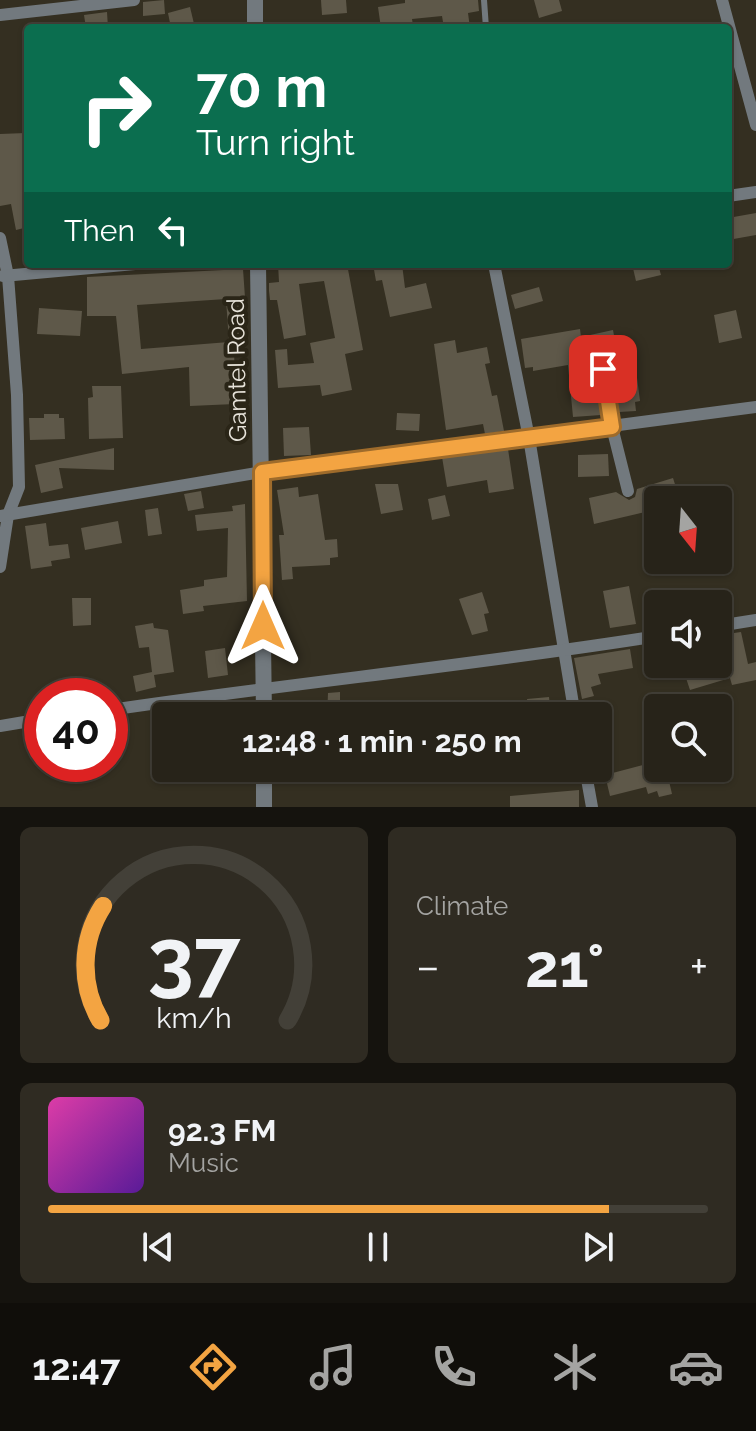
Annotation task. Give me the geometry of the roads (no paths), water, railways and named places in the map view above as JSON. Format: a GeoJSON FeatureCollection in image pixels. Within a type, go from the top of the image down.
{"type":"FeatureCollection","features":[{"type":"Feature","properties":{"kind":"street"},"geometry":{"type":"LineString","coordinates":[[0,15],[134,0]]}},
{"type":"Feature","properties":{"kind":"street"},"geometry":{"type":"LineString","coordinates":[[255,0],[255,24]]}},
{"type":"Feature","properties":{"kind":"street"},"geometry":{"type":"LineString","coordinates":[[722,0],[729,24]]}},
{"type":"Feature","properties":{"kind":"street"},"geometry":{"type":"LineString","coordinates":[[732,37],[756,125]]}},
{"type":"Feature","properties":{"kind":"street"},"geometry":{"type":"LineString","coordinates":[[732,195],[756,192]]}},
{"type":"Feature","properties":{"kind":"street"},"geometry":{"type":"LineString","coordinates":[[0,238],[17,395],[19,487],[4,515],[0,567]]}},
{"type":"Feature","properties":{"kind":"street"},"geometry":{"type":"LineString","coordinates":[[4,276],[91,268]]}},
{"type":"Feature","properties":{"kind":"street","name":"Gamtel Road"},"geometry":{"type":"LineString","coordinates":[[258,268],[264,702]]}},
{"type":"Feature","properties":{"kind":"street"},"geometry":{"type":"LineString","coordinates":[[495,268],[529,438],[572,702]]}},
{"type":"Feature","properties":{"kind":"street"},"geometry":{"type":"LineString","coordinates":[[603,369],[612,427],[628,491]]}},
{"type":"Feature","properties":{"kind":"street"},"geometry":{"type":"LineString","coordinates":[[4,515],[262,472],[756,407]]}},
{"type":"Feature","properties":{"kind":"street"},"geometry":{"type":"LineString","coordinates":[[732,624],[756,620]]}},
{"type":"Feature","properties":{"kind":"street"},"geometry":{"type":"LineString","coordinates":[[128,707],[644,638]]}},
{"type":"Feature","properties":{"kind":"street"},"geometry":{"type":"LineString","coordinates":[[0,726],[24,722]]}},
{"type":"Feature","properties":{"kind":"street"},"geometry":{"type":"LineString","coordinates":[[264,782],[264,807]]}},
{"type":"Feature","properties":{"kind":"street"},"geometry":{"type":"LineString","coordinates":[[588,782],[592,807]]}},
{"type":"Feature","properties":{"kind":"lane"},"geometry":{"type":"LineString","coordinates":[[484,0],[486,24]]}}]}
